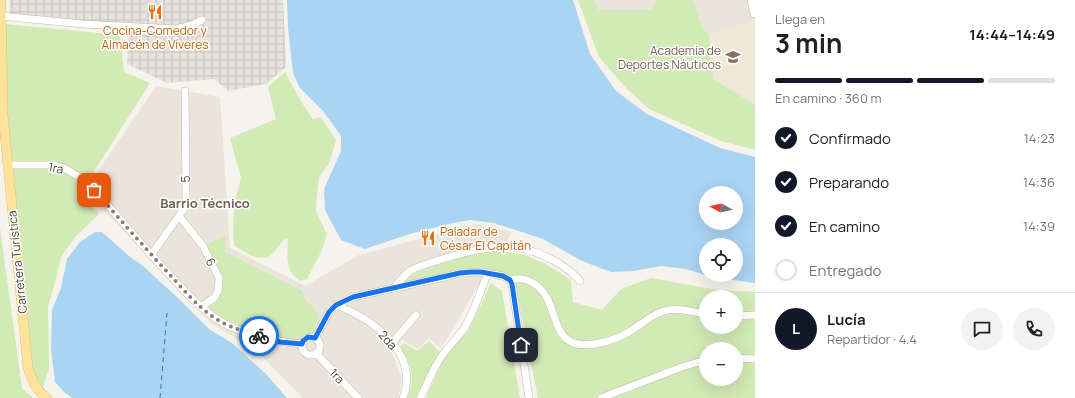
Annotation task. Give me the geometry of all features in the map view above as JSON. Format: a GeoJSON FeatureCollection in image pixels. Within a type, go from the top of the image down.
{"type":"FeatureCollection","features":[{"type":"Feature","properties":{"kind":"main road","name":"Carretera Turística"},"geometry":{"type":"LineString","coordinates":[[1,0],[0,16],[3,116],[28,368],[38,391],[47,398]]}},
{"type":"Feature","properties":{"kind":"street"},"geometry":{"type":"LineString","coordinates":[[751,0],[754,14]]}},
{"type":"Feature","properties":{"kind":"street"},"geometry":{"type":"LineString","coordinates":[[0,16],[83,24],[176,29],[192,25],[202,20]]}},
{"type":"Feature","properties":{"kind":"street","name":"5"},"geometry":{"type":"LineString","coordinates":[[151,255],[185,207],[185,91]]}},
{"type":"Feature","properties":{"kind":"street","name":"1ra"},"geometry":{"type":"LineString","coordinates":[[7,165],[54,166],[64,168],[74,173],[86,181],[187,294],[211,315],[235,329],[280,342],[302,344]]}},
{"type":"Feature","properties":{"kind":"street","name":"6"},"geometry":{"type":"LineString","coordinates":[[179,216],[203,246],[219,278],[218,291],[214,298],[201,307]]}},
{"type":"Feature","properties":{"kind":"street"},"geometry":{"type":"LineString","coordinates":[[395,287],[410,271],[421,266],[457,255],[499,247],[525,248],[566,267],[580,280]]}},
{"type":"Feature","properties":{"kind":"street"},"geometry":{"type":"LineString","coordinates":[[316,353],[319,347],[318,340],[315,338],[329,312],[336,305],[353,297],[460,273],[481,272],[503,276],[510,280],[512,284],[529,398]]}},
{"type":"Feature","properties":{"kind":"street"},"geometry":{"type":"LineString","coordinates":[[420,398],[438,360],[463,330],[488,273]]}},
{"type":"Feature","properties":{"kind":"street"},"geometry":{"type":"LineString","coordinates":[[510,280],[518,278],[528,280],[537,285],[547,299],[556,324],[565,339],[578,344],[597,344],[618,338],[628,333],[654,314],[662,311],[681,309],[699,313]]}},
{"type":"Feature","properties":{"kind":"street","name":"2da"},"geometry":{"type":"LineString","coordinates":[[336,305],[347,309],[366,320],[380,331],[399,352],[405,365],[407,375],[407,388],[403,398]]}},
{"type":"Feature","properties":{"kind":"street"},"geometry":{"type":"LineString","coordinates":[[392,343],[416,315]]}},
{"type":"Feature","properties":{"kind":"street"},"geometry":{"type":"LineString","coordinates":[[743,316],[755,315]]}},
{"type":"Feature","properties":{"kind":"street","name":"1ra"},"geometry":{"type":"LineString","coordinates":[[315,338],[308,337],[303,341],[302,348],[306,353],[316,353],[358,398]]}},
{"type":"Feature","properties":{"kind":"street"},"geometry":{"type":"LineString","coordinates":[[743,358],[755,359]]}},
{"type":"Feature","properties":{"kind":"street"},"geometry":{"type":"LineString","coordinates":[[601,398],[682,367],[699,362]]}},
{"type":"Feature","properties":{"kind":"shaded area"},"geometry":{"type":"Polygon","coordinates":[[[10,0],[283,0],[286,67],[266,84],[228,91],[214,79],[167,83],[127,64],[128,32],[9,20],[10,0]]]}},
{"type":"Feature","properties":{"kind":"shaded area"},"geometry":{"type":"Polygon","coordinates":[[[594,0],[657,0],[651,10],[599,10],[594,0]]]}},
{"type":"Feature","properties":{"kind":"shaded area","name":"Academia de Deportes Náuticos"},"geometry":{"type":"Polygon","coordinates":[[[693,0],[755,0],[755,105],[713,79],[709,35],[702,27],[693,0]]]}},
{"type":"Feature","properties":{"kind":"shaded area","name":"Academia de Deportes Náuticos"},"geometry":{"type":"Polygon","coordinates":[[[755,19],[755,102],[713,79],[709,35],[755,19]]]}},
{"type":"Feature","properties":{"kind":"shaded area"},"geometry":{"type":"Polygon","coordinates":[[[156,86],[220,97],[230,248],[305,286],[359,255],[475,224],[512,232],[441,349],[429,338],[418,349],[402,339],[392,353],[402,378],[398,398],[303,398],[258,352],[211,323],[85,190],[156,86]]]}},
{"type":"Feature","properties":{"kind":"green space"},"geometry":{"type":"Polygon","coordinates":[[[578,0],[594,0],[599,10],[651,10],[657,0],[693,0],[702,27],[709,35],[713,79],[755,105],[755,150],[721,141],[649,109],[627,89],[599,57],[578,0]]]}},
{"type":"Feature","properties":{"kind":"green space"},"geometry":{"type":"Polygon","coordinates":[[[5,24],[120,35],[124,72],[150,83],[81,192],[99,214],[76,236],[61,257],[48,307],[49,369],[42,390],[31,368],[9,153],[5,24]]]}},
{"type":"Feature","properties":{"kind":"green space"},"geometry":{"type":"Polygon","coordinates":[[[285,72],[302,103],[313,119],[321,117],[336,140],[329,164],[319,177],[316,205],[316,211],[327,234],[322,250],[307,279],[300,281],[295,277],[289,268],[287,258],[288,240],[286,238],[271,255],[263,258],[252,256],[234,245],[233,232],[234,205],[241,178],[230,138],[276,119],[268,87],[285,72]]]}},
{"type":"Feature","properties":{"kind":"green space"},"geometry":{"type":"Polygon","coordinates":[[[0,228],[22,388],[33,398],[0,398],[0,228]]]}},
{"type":"Feature","properties":{"kind":"green space"},"geometry":{"type":"Polygon","coordinates":[[[226,234],[225,252],[302,291],[305,299],[319,314],[313,333],[306,334],[298,340],[262,333],[230,322],[200,301],[214,292],[223,278],[204,247],[226,234]]]}},
{"type":"Feature","properties":{"kind":"green space"},"geometry":{"type":"Polygon","coordinates":[[[492,252],[508,252],[525,255],[544,263],[571,280],[573,302],[602,310],[621,289],[651,278],[718,290],[699,290],[699,334],[743,334],[743,291],[755,292],[755,398],[538,398],[516,288],[508,275],[484,269],[408,282],[406,280],[408,277],[463,257],[492,252]]]}},
{"type":"Feature","properties":{"kind":"green space"},"geometry":{"type":"Polygon","coordinates":[[[491,283],[502,291],[520,398],[426,398],[446,354],[469,330],[491,283]]]}},
{"type":"Feature","properties":{"kind":"green space"},"geometry":{"type":"Polygon","coordinates":[[[429,341],[440,352],[416,398],[407,398],[411,385],[410,366],[400,347],[404,343],[417,351],[429,341]]]}},
{"type":"Feature","properties":{"kind":"water"},"geometry":{"type":"Polygon","coordinates":[[[287,0],[573,0],[590,54],[616,91],[647,114],[720,148],[755,157],[755,283],[743,281],[743,238],[699,238],[699,273],[686,269],[661,266],[634,271],[611,272],[582,261],[543,239],[494,223],[470,220],[413,233],[365,249],[341,240],[325,210],[324,189],[341,151],[341,136],[323,111],[300,88],[293,73],[288,28],[287,0]]]}},
{"type":"Feature","properties":{"kind":"water"},"geometry":{"type":"Polygon","coordinates":[[[95,232],[102,232],[129,256],[143,266],[209,329],[232,343],[266,374],[287,398],[72,398],[64,392],[55,382],[51,349],[52,310],[61,288],[67,259],[80,242],[95,232]]]}},
{"type":"Feature","properties":{"kind":"ferry route"},"geometry":{"type":"LineString","coordinates":[[160,398],[167,313]]}},
{"type":"Feature","properties":{"kind":"way so far"},"geometry":{"type":"LineString","coordinates":[[94,190],[151,255],[201,307],[211,315],[235,329],[259,336]]}},
{"type":"Feature","properties":{"kind":"place","name":"Cocina-Comedor y Almacén de Víveres"},"geometry":{"type":"Point","coordinates":[155,12]}},
{"type":"Feature","properties":{"kind":"place","name":"Academia de Deportes Náuticos"},"geometry":{"type":"Point","coordinates":[733,57]}},
{"type":"Feature","properties":{"kind":"place","name":"Paladar de César El Capitán"},"geometry":{"type":"Point","coordinates":[428,238]}},
{"type":"Feature","properties":{"kind":"district","name":"Barrio Técnico"},"geometry":{"type":"Point","coordinates":[205,203]}},
{"type":"Feature","properties":{"kind":"route"},"geometry":{"type":"LineString","coordinates":[[259,336],[280,342],[302,344],[308,337],[315,338],[329,312],[336,305],[353,297],[460,273],[481,272],[507,277],[510,280],[512,284],[521,345]]}}]}
